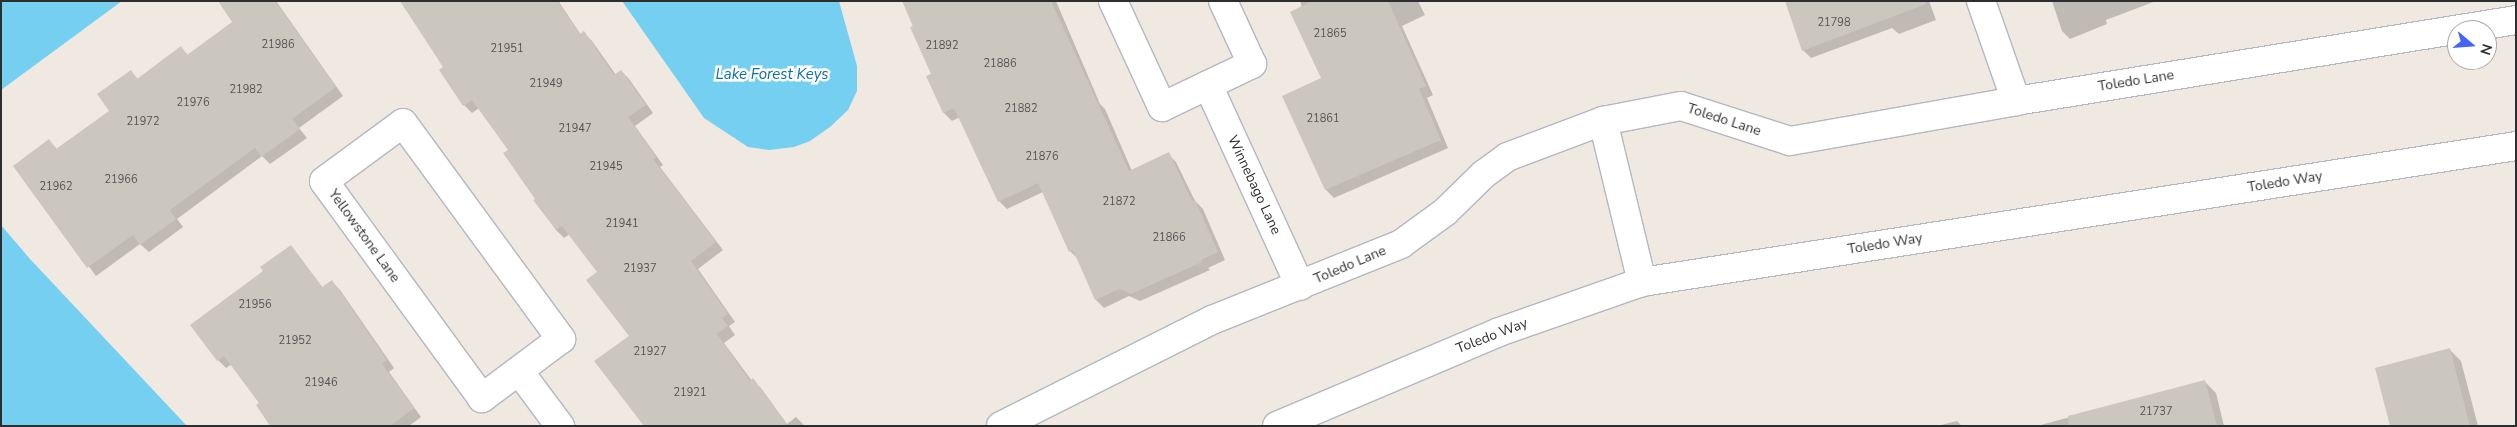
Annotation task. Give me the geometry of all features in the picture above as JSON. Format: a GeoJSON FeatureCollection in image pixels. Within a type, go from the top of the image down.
{"type":"FeatureCollection","features":[{"type":"Feature","properties":{"kind":"street"},"geometry":{"type":"LineString","coordinates":[[1113,1],[1162,107],[1252,64],[1223,1]]}},
{"type":"Feature","properties":{"kind":"street"},"geometry":{"type":"LineString","coordinates":[[1981,1],[2016,101]]}},
{"type":"Feature","properties":{"kind":"street","name":"Toledo Lane"},"geometry":{"type":"LineString","coordinates":[[1001,426],[1212,320],[1401,244],[1445,212],[1484,174],[1507,157],[1603,120],[1681,106],[1790,141],[2016,101],[2516,20]]}},
{"type":"Feature","properties":{"kind":"street","name":"Winnebago Lane"},"geometry":{"type":"LineString","coordinates":[[1208,85],[1300,286]]}},
{"type":"Feature","properties":{"kind":"street"},"geometry":{"type":"LineString","coordinates":[[1603,120],[1642,282]]}},
{"type":"Feature","properties":{"kind":"street","name":"Yellowstone Lane"},"geometry":{"type":"LineString","coordinates":[[403,123],[561,339],[519,371],[482,398],[324,181],[403,123]]}},
{"type":"Feature","properties":{"kind":"street","name":"Toledo Way"},"geometry":{"type":"LineString","coordinates":[[1277,426],[1499,332],[1642,282],[2516,146]]}},
{"type":"Feature","properties":{"kind":"street"},"geometry":{"type":"LineString","coordinates":[[519,371],[560,426]]}},
{"type":"Feature","properties":{"kind":"water"},"geometry":{"type":"Polygon","coordinates":[[[1,1],[122,1],[1,90],[1,1]]]}},
{"type":"Feature","properties":{"kind":"water","name":"Lake Forest Keys"},"geometry":{"type":"Polygon","coordinates":[[[622,1],[839,1],[857,66],[857,91],[848,110],[830,127],[810,141],[794,147],[769,150],[748,147],[704,118],[622,1]]]}},
{"type":"Feature","properties":{"kind":"water"},"geometry":{"type":"Polygon","coordinates":[[[1,225],[30,259],[187,426],[1,426],[1,225]]]}},
{"type":"Feature","properties":{"kind":"building"},"geometry":{"type":"Polygon","coordinates":[[[218,1],[275,1],[336,87],[292,119],[300,129],[261,157],[255,148],[170,210],[176,219],[140,245],[133,235],[87,268],[13,166],[49,139],[56,149],[109,111],[97,94],[131,70],[137,79],[181,46],[187,55],[232,22],[218,1]]]}},
{"type":"Feature","properties":{"kind":"building"},"geometry":{"type":"Polygon","coordinates":[[[400,1],[557,1],[580,34],[584,31],[614,75],[621,70],[646,105],[628,117],[656,157],[653,159],[716,242],[691,261],[728,314],[722,318],[728,326],[717,334],[750,381],[753,378],[788,426],[644,426],[594,361],[629,336],[586,280],[597,272],[562,226],[556,230],[533,200],[535,199],[503,153],[508,150],[472,100],[463,106],[439,70],[443,67],[400,1]]]}},
{"type":"Feature","properties":{"kind":"building"},"geometry":{"type":"Polygon","coordinates":[[[902,1],[1051,1],[1129,171],[1169,152],[1192,201],[1195,200],[1218,252],[1201,260],[1202,262],[1131,294],[1120,289],[1095,300],[1073,250],[1069,252],[1038,183],[998,202],[954,108],[943,113],[926,76],[931,74],[910,27],[913,26],[902,1]]]}},
{"type":"Feature","properties":{"kind":"building"},"geometry":{"type":"Polygon","coordinates":[[[1312,1],[1388,1],[1426,86],[1419,89],[1441,140],[1325,190],[1282,96],[1321,78],[1290,12],[1312,1]]]}},
{"type":"Feature","properties":{"kind":"building"},"geometry":{"type":"Polygon","coordinates":[[[1785,1],[1926,1],[1926,4],[1802,51],[1785,1]]]}},
{"type":"Feature","properties":{"kind":"building"},"geometry":{"type":"Polygon","coordinates":[[[291,245],[322,287],[332,280],[387,360],[382,364],[414,408],[390,426],[270,426],[256,405],[259,403],[224,356],[217,361],[190,325],[263,271],[260,267],[291,245]]]}},
{"type":"Feature","properties":{"kind":"building"},"geometry":{"type":"Polygon","coordinates":[[[2450,348],[2470,426],[2390,426],[2375,368],[2450,348]]]}},
{"type":"Feature","properties":{"kind":"building"},"geometry":{"type":"Polygon","coordinates":[[[2205,380],[2217,426],[2069,426],[2068,416],[2205,380]]]}}]}
